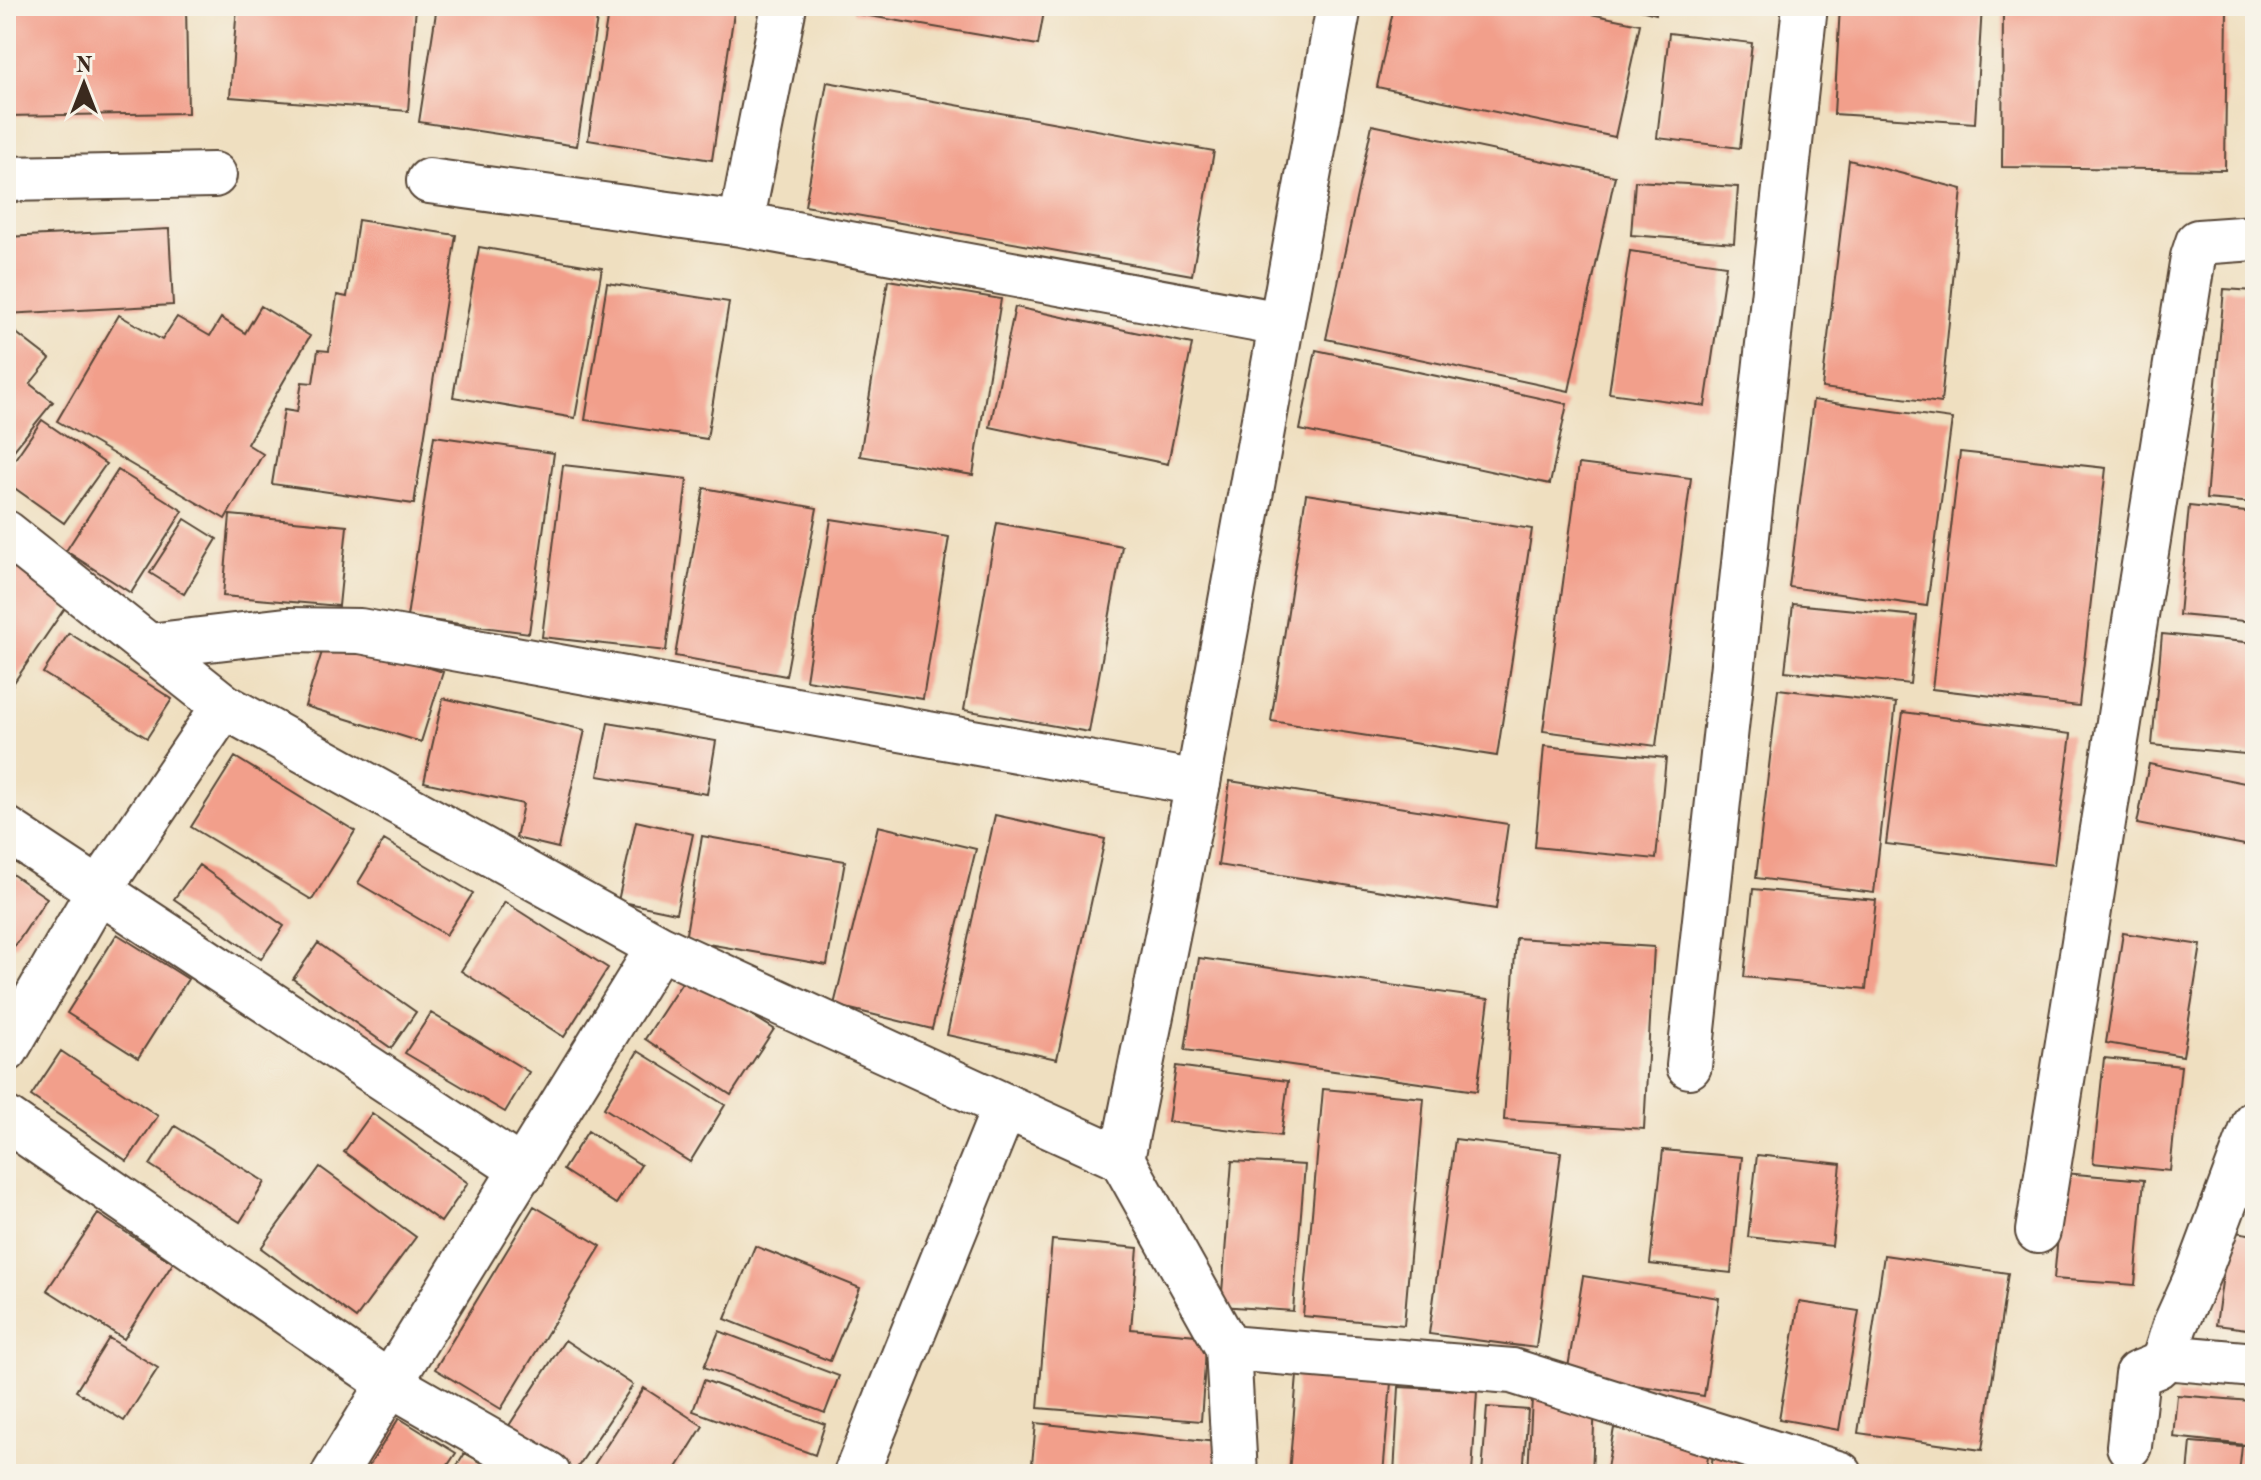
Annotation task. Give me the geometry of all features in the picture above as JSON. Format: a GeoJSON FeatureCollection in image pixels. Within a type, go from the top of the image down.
{"type":"FeatureCollection","features":[{"type":"Feature","properties":{"kind":"street"},"geometry":{"type":"LineString","coordinates":[[741,224],[784,6]]}},
{"type":"Feature","properties":{"kind":"street"},"geometry":{"type":"LineString","coordinates":[[1122,1159],[1198,783],[1339,6]]}},
{"type":"Feature","properties":{"kind":"street"},"geometry":{"type":"LineString","coordinates":[[1689,1066],[1805,6]]}},
{"type":"Feature","properties":{"kind":"street"},"geometry":{"type":"LineString","coordinates":[[6,179],[214,175]]}},
{"type":"Feature","properties":{"kind":"street"},"geometry":{"type":"LineString","coordinates":[[429,181],[741,224],[1281,324]]}},
{"type":"Feature","properties":{"kind":"street"},"geometry":{"type":"LineString","coordinates":[[2038,1231],[2193,257],[2198,242],[2255,238]]}},
{"type":"Feature","properties":{"kind":"street"},"geometry":{"type":"LineString","coordinates":[[6,533],[224,706],[659,947],[1122,1159],[1228,1348],[1235,1474]]}},
{"type":"Feature","properties":{"kind":"street"},"geometry":{"type":"LineString","coordinates":[[149,646],[286,630],[360,631],[1198,783]]}},
{"type":"Feature","properties":{"kind":"street"},"geometry":{"type":"LineString","coordinates":[[6,1050],[99,890],[224,706]]}},
{"type":"Feature","properties":{"kind":"street"},"geometry":{"type":"LineString","coordinates":[[6,829],[524,1171]]}},
{"type":"Feature","properties":{"kind":"street"},"geometry":{"type":"LineString","coordinates":[[334,1474],[524,1171],[659,947]]}},
{"type":"Feature","properties":{"kind":"street"},"geometry":{"type":"LineString","coordinates":[[856,1474],[1005,1106]]}},
{"type":"Feature","properties":{"kind":"street"},"geometry":{"type":"LineString","coordinates":[[6,1119],[389,1383],[548,1474]]}},
{"type":"Feature","properties":{"kind":"street"},"geometry":{"type":"LineString","coordinates":[[2129,1446],[2137,1374],[2157,1366],[2165,1357],[2255,1122]]}},
{"type":"Feature","properties":{"kind":"street"},"geometry":{"type":"LineString","coordinates":[[1228,1348],[1512,1371],[1840,1474]]}},
{"type":"Feature","properties":{"kind":"street"},"geometry":{"type":"LineString","coordinates":[[2165,1357],[2255,1365]]}},
{"type":"Feature","properties":{"kind":"building"},"geometry":{"type":"Polygon","coordinates":[[[6,6],[186,6],[188,113],[6,116],[6,6]]]}},
{"type":"Feature","properties":{"kind":"building"},"geometry":{"type":"Polygon","coordinates":[[[237,6],[416,6],[408,111],[230,97],[237,6]]]}},
{"type":"Feature","properties":{"kind":"building"},"geometry":{"type":"Polygon","coordinates":[[[437,6],[599,6],[577,146],[419,122],[437,6]]]}},
{"type":"Feature","properties":{"kind":"building"},"geometry":{"type":"Polygon","coordinates":[[[609,6],[735,6],[712,160],[588,140],[609,6]]]}},
{"type":"Feature","properties":{"kind":"building"},"geometry":{"type":"Polygon","coordinates":[[[854,6],[1045,6],[1038,45],[852,13],[854,6]]]}},
{"type":"Feature","properties":{"kind":"building"},"geometry":{"type":"Polygon","coordinates":[[[1394,6],[1551,6],[1640,24],[1615,137],[1377,87],[1394,6]]]}},
{"type":"Feature","properties":{"kind":"building"},"geometry":{"type":"Polygon","coordinates":[[[1625,6],[1658,6],[1656,14],[1625,6]]]}},
{"type":"Feature","properties":{"kind":"building"},"geometry":{"type":"Polygon","coordinates":[[[1840,6],[1982,6],[1975,123],[1834,114],[1840,6]]]}},
{"type":"Feature","properties":{"kind":"building"},"geometry":{"type":"Polygon","coordinates":[[[2003,7],[2227,8],[2225,170],[2002,167],[2003,7]]]}},
{"type":"Feature","properties":{"kind":"building"},"geometry":{"type":"Polygon","coordinates":[[[1669,33],[1752,43],[1740,148],[1657,138],[1669,33]]]}},
{"type":"Feature","properties":{"kind":"building"},"geometry":{"type":"Polygon","coordinates":[[[827,82],[1214,151],[1192,275],[805,206],[827,82]]]}},
{"type":"Feature","properties":{"kind":"building"},"geometry":{"type":"Polygon","coordinates":[[[1372,125],[1615,176],[1569,391],[1326,339],[1372,125]]]}},
{"type":"Feature","properties":{"kind":"building"},"geometry":{"type":"Polygon","coordinates":[[[1849,160],[1962,189],[1941,403],[1822,388],[1849,160]]]}},
{"type":"Feature","properties":{"kind":"building"},"geometry":{"type":"Polygon","coordinates":[[[1635,181],[1738,187],[1734,243],[1631,235],[1635,181]]]}},
{"type":"Feature","properties":{"kind":"building"},"geometry":{"type":"Polygon","coordinates":[[[358,220],[456,235],[414,504],[272,484],[284,410],[297,412],[302,382],[313,383],[318,350],[329,351],[337,295],[347,297],[358,220]]]}},
{"type":"Feature","properties":{"kind":"building"},"geometry":{"type":"Polygon","coordinates":[[[169,229],[173,305],[6,314],[6,237],[169,229]]]}},
{"type":"Feature","properties":{"kind":"building"},"geometry":{"type":"Polygon","coordinates":[[[479,247],[602,268],[575,418],[453,397],[479,247]]]}},
{"type":"Feature","properties":{"kind":"building"},"geometry":{"type":"Polygon","coordinates":[[[1630,251],[1726,265],[1705,406],[1609,393],[1630,251]]]}},
{"type":"Feature","properties":{"kind":"building"},"geometry":{"type":"Polygon","coordinates":[[[888,280],[1001,299],[973,475],[860,456],[888,280]]]}},
{"type":"Feature","properties":{"kind":"building"},"geometry":{"type":"Polygon","coordinates":[[[607,283],[729,302],[707,439],[585,420],[607,283]]]}},
{"type":"Feature","properties":{"kind":"building"},"geometry":{"type":"Polygon","coordinates":[[[2224,289],[2255,291],[2255,503],[2206,499],[2224,289]]]}},
{"type":"Feature","properties":{"kind":"building"},"geometry":{"type":"Polygon","coordinates":[[[261,306],[310,336],[247,444],[263,454],[225,519],[57,421],[119,315],[162,340],[177,317],[210,336],[221,318],[245,333],[261,306]]]}},
{"type":"Feature","properties":{"kind":"building"},"geometry":{"type":"Polygon","coordinates":[[[1015,307],[1192,344],[1168,464],[990,427],[1015,307]]]}},
{"type":"Feature","properties":{"kind":"building"},"geometry":{"type":"Polygon","coordinates":[[[6,325],[50,359],[30,384],[53,402],[6,460],[6,325]]]}},
{"type":"Feature","properties":{"kind":"building"},"geometry":{"type":"Polygon","coordinates":[[[1316,350],[1567,404],[1550,484],[1300,430],[1316,350]]]}},
{"type":"Feature","properties":{"kind":"building"},"geometry":{"type":"Polygon","coordinates":[[[1813,400],[1952,419],[1927,606],[1789,587],[1813,400]]]}},
{"type":"Feature","properties":{"kind":"building"},"geometry":{"type":"Polygon","coordinates":[[[42,420],[106,464],[64,523],[6,482],[6,472],[42,420]]]}},
{"type":"Feature","properties":{"kind":"building"},"geometry":{"type":"Polygon","coordinates":[[[434,436],[554,453],[529,633],[407,617],[434,436]]]}},
{"type":"Feature","properties":{"kind":"building"},"geometry":{"type":"Polygon","coordinates":[[[1960,452],[2106,468],[2079,706],[1932,689],[1960,452]]]}},
{"type":"Feature","properties":{"kind":"building"},"geometry":{"type":"Polygon","coordinates":[[[1579,464],[1691,478],[1656,746],[1543,731],[1579,464]]]}},
{"type":"Feature","properties":{"kind":"building"},"geometry":{"type":"Polygon","coordinates":[[[563,465],[687,479],[666,651],[542,637],[563,465]]]}},
{"type":"Feature","properties":{"kind":"building"},"geometry":{"type":"Polygon","coordinates":[[[118,470],[183,511],[131,593],[66,551],[118,470]]]}},
{"type":"Feature","properties":{"kind":"building"},"geometry":{"type":"Polygon","coordinates":[[[704,488],[817,508],[786,676],[675,656],[704,488]]]}},
{"type":"Feature","properties":{"kind":"building"},"geometry":{"type":"Polygon","coordinates":[[[1306,494],[1532,529],[1497,756],[1271,721],[1306,494]]]}},
{"type":"Feature","properties":{"kind":"building"},"geometry":{"type":"Polygon","coordinates":[[[2189,506],[2255,513],[2255,622],[2179,615],[2189,506]]]}},
{"type":"Feature","properties":{"kind":"building"},"geometry":{"type":"Polygon","coordinates":[[[230,515],[347,526],[339,606],[223,596],[230,515]]]}},
{"type":"Feature","properties":{"kind":"building"},"geometry":{"type":"Polygon","coordinates":[[[185,519],[217,539],[184,594],[150,573],[185,519]]]}},
{"type":"Feature","properties":{"kind":"building"},"geometry":{"type":"Polygon","coordinates":[[[831,519],[949,537],[923,699],[806,680],[831,519]]]}},
{"type":"Feature","properties":{"kind":"building"},"geometry":{"type":"Polygon","coordinates":[[[997,523],[1122,546],[1089,732],[964,710],[997,523]]]}},
{"type":"Feature","properties":{"kind":"building"},"geometry":{"type":"Polygon","coordinates":[[[6,556],[71,599],[6,694],[6,556]]]}},
{"type":"Feature","properties":{"kind":"building"},"geometry":{"type":"Polygon","coordinates":[[[1793,604],[1917,616],[1910,684],[1785,671],[1793,604]]]}},
{"type":"Feature","properties":{"kind":"building"},"geometry":{"type":"Polygon","coordinates":[[[69,633],[172,699],[147,738],[43,673],[69,633]]]}},
{"type":"Feature","properties":{"kind":"building"},"geometry":{"type":"Polygon","coordinates":[[[2162,634],[2255,643],[2255,755],[2152,745],[2162,634]]]}},
{"type":"Feature","properties":{"kind":"building"},"geometry":{"type":"Polygon","coordinates":[[[327,636],[443,672],[421,742],[305,706],[327,636]]]}},
{"type":"Feature","properties":{"kind":"building"},"geometry":{"type":"Polygon","coordinates":[[[1778,689],[1896,703],[1874,893],[1756,878],[1778,689]]]}},
{"type":"Feature","properties":{"kind":"building"},"geometry":{"type":"Polygon","coordinates":[[[443,698],[585,730],[558,848],[516,838],[523,804],[424,782],[443,698]]]}},
{"type":"Feature","properties":{"kind":"building"},"geometry":{"type":"Polygon","coordinates":[[[1903,712],[2071,734],[2054,865],[1886,844],[1903,712]]]}},
{"type":"Feature","properties":{"kind":"building"},"geometry":{"type":"Polygon","coordinates":[[[608,723],[716,741],[707,794],[598,776],[608,723]]]}},
{"type":"Feature","properties":{"kind":"building"},"geometry":{"type":"Polygon","coordinates":[[[1544,746],[1666,758],[1656,859],[1535,847],[1544,746]]]}},
{"type":"Feature","properties":{"kind":"building"},"geometry":{"type":"Polygon","coordinates":[[[235,757],[355,831],[312,900],[191,827],[235,757]]]}},
{"type":"Feature","properties":{"kind":"building"},"geometry":{"type":"Polygon","coordinates":[[[2149,764],[2255,785],[2255,847],[2137,824],[2149,764]]]}},
{"type":"Feature","properties":{"kind":"building"},"geometry":{"type":"Polygon","coordinates":[[[1230,781],[1508,824],[1496,909],[1218,865],[1230,781]]]}},
{"type":"Feature","properties":{"kind":"building"},"geometry":{"type":"Polygon","coordinates":[[[995,815],[1105,839],[1057,1059],[947,1035],[995,815]]]}},
{"type":"Feature","properties":{"kind":"building"},"geometry":{"type":"Polygon","coordinates":[[[636,821],[693,834],[676,913],[618,901],[636,821]]]}},
{"type":"Feature","properties":{"kind":"building"},"geometry":{"type":"Polygon","coordinates":[[[878,826],[976,849],[932,1029],[834,1005],[878,826]]]}},
{"type":"Feature","properties":{"kind":"building"},"geometry":{"type":"Polygon","coordinates":[[[702,836],[845,861],[827,965],[685,940],[702,836]]]}},
{"type":"Feature","properties":{"kind":"building"},"geometry":{"type":"Polygon","coordinates":[[[384,840],[473,893],[446,935],[358,883],[384,840]]]}},
{"type":"Feature","properties":{"kind":"building"},"geometry":{"type":"Polygon","coordinates":[[[199,865],[284,926],[261,959],[174,899],[199,865]]]}},
{"type":"Feature","properties":{"kind":"building"},"geometry":{"type":"Polygon","coordinates":[[[6,870],[47,898],[15,946],[6,940],[6,870]]]}},
{"type":"Feature","properties":{"kind":"building"},"geometry":{"type":"Polygon","coordinates":[[[1753,889],[1876,900],[1866,989],[1744,977],[1753,889]]]}},
{"type":"Feature","properties":{"kind":"building"},"geometry":{"type":"Polygon","coordinates":[[[505,902],[608,968],[564,1037],[461,971],[505,902]]]}},
{"type":"Feature","properties":{"kind":"building"},"geometry":{"type":"Polygon","coordinates":[[[2123,933],[2201,945],[2183,1056],[2106,1043],[2123,933]]]}},
{"type":"Feature","properties":{"kind":"building"},"geometry":{"type":"Polygon","coordinates":[[[117,934],[188,979],[138,1058],[67,1013],[117,934]]]}},
{"type":"Feature","properties":{"kind":"building"},"geometry":{"type":"Polygon","coordinates":[[[1516,938],[1654,947],[1644,1129],[1504,1120],[1516,938]]]}},
{"type":"Feature","properties":{"kind":"building"},"geometry":{"type":"Polygon","coordinates":[[[318,943],[416,1012],[391,1048],[293,979],[318,943]]]}},
{"type":"Feature","properties":{"kind":"building"},"geometry":{"type":"Polygon","coordinates":[[[1199,958],[1489,999],[1477,1091],[1185,1050],[1199,958]]]}},
{"type":"Feature","properties":{"kind":"building"},"geometry":{"type":"Polygon","coordinates":[[[687,975],[774,1029],[731,1095],[645,1039],[687,975]]]}},
{"type":"Feature","properties":{"kind":"building"},"geometry":{"type":"Polygon","coordinates":[[[431,1013],[529,1072],[505,1112],[405,1053],[431,1013]]]}},
{"type":"Feature","properties":{"kind":"building"},"geometry":{"type":"Polygon","coordinates":[[[61,1051],[158,1116],[127,1161],[31,1096],[61,1051]]]}},
{"type":"Feature","properties":{"kind":"building"},"geometry":{"type":"Polygon","coordinates":[[[638,1051],[725,1105],[690,1162],[604,1108],[638,1051]]]}},
{"type":"Feature","properties":{"kind":"building"},"geometry":{"type":"Polygon","coordinates":[[[2104,1058],[2181,1066],[2170,1171],[2093,1163],[2104,1058]]]}},
{"type":"Feature","properties":{"kind":"building"},"geometry":{"type":"Polygon","coordinates":[[[1176,1066],[1288,1081],[1281,1136],[1168,1122],[1176,1066]]]}},
{"type":"Feature","properties":{"kind":"building"},"geometry":{"type":"Polygon","coordinates":[[[1323,1089],[1424,1098],[1404,1325],[1303,1316],[1323,1089]]]}},
{"type":"Feature","properties":{"kind":"building"},"geometry":{"type":"Polygon","coordinates":[[[372,1113],[468,1183],[441,1222],[344,1152],[372,1113]]]}},
{"type":"Feature","properties":{"kind":"building"},"geometry":{"type":"Polygon","coordinates":[[[175,1126],[265,1182],[240,1222],[150,1165],[175,1126]]]}},
{"type":"Feature","properties":{"kind":"building"},"geometry":{"type":"Polygon","coordinates":[[[588,1131],[641,1165],[616,1204],[563,1170],[588,1131]]]}},
{"type":"Feature","properties":{"kind":"building"},"geometry":{"type":"Polygon","coordinates":[[[1455,1139],[1561,1152],[1536,1348],[1429,1334],[1455,1139]]]}},
{"type":"Feature","properties":{"kind":"building"},"geometry":{"type":"Polygon","coordinates":[[[1663,1150],[1742,1157],[1731,1273],[1650,1264],[1663,1150]]]}},
{"type":"Feature","properties":{"kind":"building"},"geometry":{"type":"Polygon","coordinates":[[[1757,1155],[1841,1164],[1832,1246],[1748,1237],[1757,1155]]]}},
{"type":"Feature","properties":{"kind":"building"},"geometry":{"type":"Polygon","coordinates":[[[1232,1161],[1305,1165],[1293,1311],[1221,1306],[1232,1161]]]}},
{"type":"Feature","properties":{"kind":"building"},"geometry":{"type":"Polygon","coordinates":[[[320,1167],[416,1237],[356,1318],[261,1248],[320,1167]]]}},
{"type":"Feature","properties":{"kind":"building"},"geometry":{"type":"Polygon","coordinates":[[[2064,1173],[2144,1180],[2135,1285],[2054,1279],[2064,1173]]]}},
{"type":"Feature","properties":{"kind":"building"},"geometry":{"type":"Polygon","coordinates":[[[534,1206],[601,1246],[501,1409],[435,1369],[534,1206]]]}},
{"type":"Feature","properties":{"kind":"building"},"geometry":{"type":"Polygon","coordinates":[[[98,1214],[173,1263],[124,1339],[47,1290],[98,1214]]]}},
{"type":"Feature","properties":{"kind":"building"},"geometry":{"type":"Polygon","coordinates":[[[2229,1231],[2255,1235],[2255,1330],[2216,1325],[2229,1231]]]}},
{"type":"Feature","properties":{"kind":"building"},"geometry":{"type":"Polygon","coordinates":[[[1052,1240],[1138,1248],[1131,1329],[1207,1336],[1201,1421],[1038,1408],[1052,1240]]]}},
{"type":"Feature","properties":{"kind":"building"},"geometry":{"type":"Polygon","coordinates":[[[755,1246],[860,1288],[830,1361],[725,1319],[755,1246]]]}},
{"type":"Feature","properties":{"kind":"building"},"geometry":{"type":"Polygon","coordinates":[[[1884,1255],[2008,1273],[1982,1450],[1858,1433],[1884,1255]]]}},
{"type":"Feature","properties":{"kind":"building"},"geometry":{"type":"Polygon","coordinates":[[[1583,1276],[1719,1298],[1704,1396],[1567,1374],[1583,1276]]]}},
{"type":"Feature","properties":{"kind":"building"},"geometry":{"type":"Polygon","coordinates":[[[1799,1302],[1859,1311],[1839,1430],[1779,1419],[1799,1302]]]}},
{"type":"Feature","properties":{"kind":"building"},"geometry":{"type":"Polygon","coordinates":[[[719,1331],[839,1376],[825,1413],[704,1367],[719,1331]]]}},
{"type":"Feature","properties":{"kind":"building"},"geometry":{"type":"Polygon","coordinates":[[[109,1338],[158,1368],[124,1421],[76,1391],[109,1338]]]}},
{"type":"Feature","properties":{"kind":"building"},"geometry":{"type":"Polygon","coordinates":[[[565,1340],[633,1385],[575,1471],[508,1427],[565,1340]]]}},
{"type":"Feature","properties":{"kind":"building"},"geometry":{"type":"Polygon","coordinates":[[[1298,1363],[1392,1371],[1383,1474],[1289,1474],[1298,1363]]]}},
{"type":"Feature","properties":{"kind":"building"},"geometry":{"type":"Polygon","coordinates":[[[704,1380],[825,1424],[815,1455],[693,1411],[704,1380]]]}},
{"type":"Feature","properties":{"kind":"building"},"geometry":{"type":"Polygon","coordinates":[[[1399,1387],[1477,1391],[1472,1474],[1394,1474],[1399,1387]]]}},
{"type":"Feature","properties":{"kind":"building"},"geometry":{"type":"Polygon","coordinates":[[[644,1388],[703,1426],[673,1474],[602,1474],[592,1468],[644,1388]]]}},
{"type":"Feature","properties":{"kind":"building"},"geometry":{"type":"Polygon","coordinates":[[[2177,1395],[2250,1401],[2246,1445],[2173,1437],[2177,1395]]]}},
{"type":"Feature","properties":{"kind":"building"},"geometry":{"type":"Polygon","coordinates":[[[1532,1398],[1595,1401],[1592,1474],[1528,1474],[1532,1398]]]}},
{"type":"Feature","properties":{"kind":"building"},"geometry":{"type":"Polygon","coordinates":[[[1487,1407],[1528,1410],[1523,1474],[1482,1474],[1487,1407]]]}},
{"type":"Feature","properties":{"kind":"building"},"geometry":{"type":"Polygon","coordinates":[[[399,1418],[456,1453],[442,1474],[364,1474],[399,1418]]]}},
{"type":"Feature","properties":{"kind":"building"},"geometry":{"type":"Polygon","coordinates":[[[1036,1423],[1226,1443],[1223,1474],[1031,1474],[1036,1423]]]}},
{"type":"Feature","properties":{"kind":"building"},"geometry":{"type":"Polygon","coordinates":[[[1614,1428],[1710,1446],[1705,1474],[1606,1474],[1614,1428]]]}},
{"type":"Feature","properties":{"kind":"building"},"geometry":{"type":"Polygon","coordinates":[[[2191,1442],[2242,1446],[2239,1474],[2188,1474],[2191,1442]]]}},
{"type":"Feature","properties":{"kind":"building"},"geometry":{"type":"Polygon","coordinates":[[[1714,1449],[1758,1456],[1755,1474],[1710,1474],[1714,1449]]]}},
{"type":"Feature","properties":{"kind":"building"},"geometry":{"type":"Polygon","coordinates":[[[465,1453],[501,1474],[452,1474],[465,1453]]]}}]}
